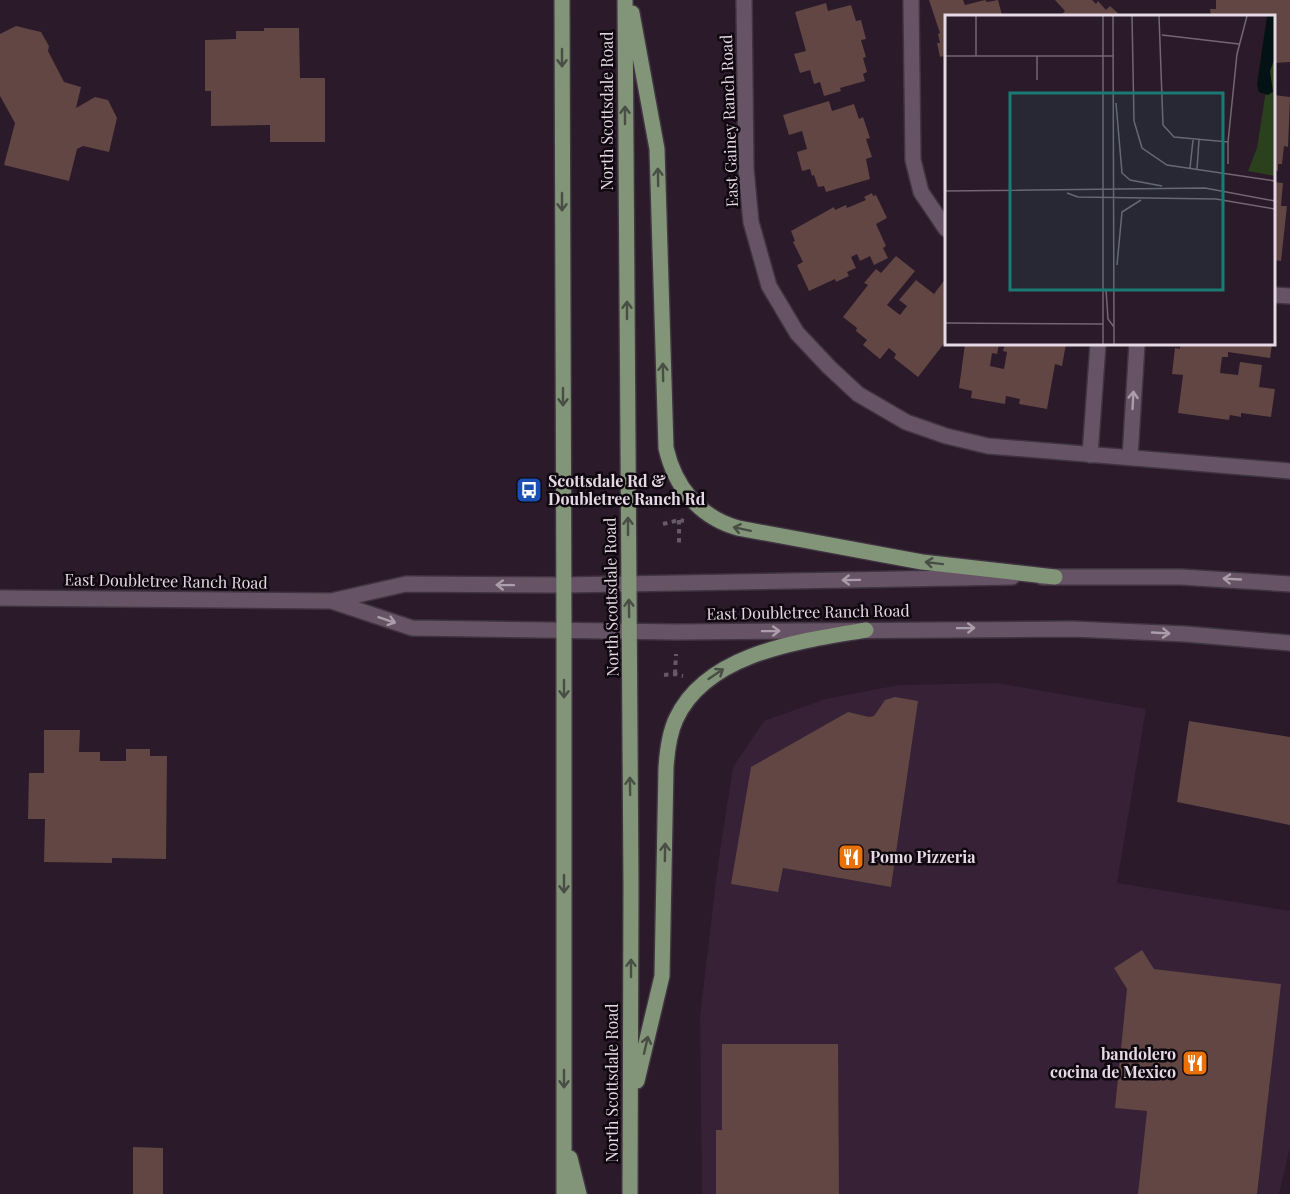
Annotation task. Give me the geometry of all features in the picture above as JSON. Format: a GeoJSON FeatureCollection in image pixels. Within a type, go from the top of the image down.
{"type":"FeatureCollection","features":[{"type":"Feature","properties":{"kind":"main road"},"geometry":{"type":"LineString","coordinates":[[562,0],[564,1194]]}},
{"type":"Feature","properties":{"kind":"main road"},"geometry":{"type":"LineString","coordinates":[[627,0],[657,149],[666,448],[670,465],[687,496],[708,514],[724,524],[738,528],[922,562],[1055,577]]}},
{"type":"Feature","properties":{"kind":"main road","name":"North Scottsdale Road"},"geometry":{"type":"LineString","coordinates":[[627,0],[628,584],[632,887],[630,1194]]}},
{"type":"Feature","properties":{"kind":"main road","name":"East Gainey Ranch Road"},"geometry":{"type":"LineString","coordinates":[[744,0],[746,169],[751,222],[769,286],[796,333],[858,394],[906,422],[946,436],[988,446],[1290,471]]}},
{"type":"Feature","properties":{"kind":"main road"},"geometry":{"type":"LineString","coordinates":[[911,0],[913,159],[921,192],[945,228]]}},
{"type":"Feature","properties":{"kind":"main road"},"geometry":{"type":"LineString","coordinates":[[1275,295],[1290,296]]}},
{"type":"Feature","properties":{"kind":"main road"},"geometry":{"type":"LineString","coordinates":[[1090,455],[1098,345]]}},
{"type":"Feature","properties":{"kind":"main road"},"geometry":{"type":"LineString","coordinates":[[1130,457],[1137,345]]}},
{"type":"Feature","properties":{"kind":"main road","name":"East Doubletree Ranch Road"},"geometry":{"type":"LineString","coordinates":[[0,598],[331,601],[406,584],[564,585],[1181,577],[1290,584]]}},
{"type":"Feature","properties":{"kind":"main road","name":"East Doubletree Ranch Road"},"geometry":{"type":"LineString","coordinates":[[331,601],[412,628],[629,631],[1094,629],[1231,637],[1290,644]]}},
{"type":"Feature","properties":{"kind":"main road"},"geometry":{"type":"LineString","coordinates":[[630,1123],[634,1092],[662,976],[666,768],[675,720],[687,700],[699,688],[738,661],[762,652],[807,641],[866,630]]}},
{"type":"Feature","properties":{"kind":"main road"},"geometry":{"type":"LineString","coordinates":[[564,1125],[579,1194]]}},
{"type":"Feature","properties":{"kind":"path"},"geometry":{"type":"LineString","coordinates":[[663,524],[679,520],[679,547]]}},
{"type":"Feature","properties":{"kind":"path"},"geometry":{"type":"LineString","coordinates":[[664,675],[675,674],[676,654]]}},
{"type":"Feature","properties":{"kind":"shaded area"},"geometry":{"type":"Polygon","coordinates":[[[997,683],[1146,709],[1117,883],[1290,911],[1290,1147],[1279,1194],[702,1194],[700,1016],[718,864],[733,767],[764,721],[825,699],[899,685],[997,683]]]}},
{"type":"Feature","properties":{"kind":"building"},"geometry":{"type":"Polygon","coordinates":[[[929,0],[963,0],[965,5],[985,0],[987,2],[998,0],[1002,15],[945,15],[945,62],[943,56],[940,57],[937,43],[940,43],[938,34],[940,33],[929,0]]]}},
{"type":"Feature","properties":{"kind":"building"},"geometry":{"type":"Polygon","coordinates":[[[1055,0],[1092,0],[1096,4],[1098,1],[1106,10],[1110,6],[1120,15],[1061,15],[1065,11],[1055,0]]]}},
{"type":"Feature","properties":{"kind":"building"},"geometry":{"type":"Polygon","coordinates":[[[1216,0],[1290,0],[1290,62],[1275,63],[1275,15],[1211,15],[1210,9],[1216,9],[1216,0]]]}},
{"type":"Feature","properties":{"kind":"building"},"geometry":{"type":"Polygon","coordinates":[[[826,3],[828,11],[851,5],[856,21],[861,20],[866,39],[861,40],[867,72],[863,74],[865,81],[840,88],[841,91],[824,96],[820,82],[814,84],[810,70],[800,73],[794,54],[806,51],[795,12],[826,3]]]}},
{"type":"Feature","properties":{"kind":"building"},"geometry":{"type":"Polygon","coordinates":[[[16,26],[41,32],[64,82],[81,87],[76,108],[95,97],[108,100],[117,118],[109,152],[83,146],[77,149],[69,181],[4,165],[15,123],[0,96],[0,34],[16,26]]]}},
{"type":"Feature","properties":{"kind":"building"},"geometry":{"type":"Polygon","coordinates":[[[264,28],[299,28],[300,78],[325,78],[325,142],[270,142],[270,125],[211,126],[211,91],[205,91],[205,40],[236,39],[236,31],[264,31],[264,28]]]}},
{"type":"Feature","properties":{"kind":"building"},"geometry":{"type":"Polygon","coordinates":[[[1275,95],[1290,97],[1288,147],[1284,146],[1282,164],[1278,164],[1278,171],[1275,170],[1275,95]]]}},
{"type":"Feature","properties":{"kind":"building"},"geometry":{"type":"Polygon","coordinates":[[[829,101],[832,111],[854,104],[859,119],[863,117],[870,138],[866,139],[872,157],[866,159],[870,179],[826,192],[824,186],[818,187],[810,169],[802,171],[797,152],[807,149],[802,131],[789,135],[783,115],[829,101]]]}},
{"type":"Feature","properties":{"kind":"building"},"geometry":{"type":"Polygon","coordinates":[[[1275,182],[1283,183],[1281,206],[1287,206],[1281,261],[1275,260],[1275,182]]]}},
{"type":"Feature","properties":{"kind":"building"},"geometry":{"type":"Polygon","coordinates":[[[872,193],[873,196],[876,195],[887,218],[876,224],[886,246],[883,248],[888,258],[874,265],[870,256],[860,261],[857,254],[851,257],[856,268],[847,272],[849,276],[836,282],[835,279],[809,291],[797,265],[803,262],[793,242],[795,241],[791,231],[834,207],[835,210],[846,205],[847,208],[866,200],[864,197],[872,193]]]}},
{"type":"Feature","properties":{"kind":"building"},"geometry":{"type":"Polygon","coordinates":[[[896,256],[915,271],[887,305],[900,315],[907,306],[899,300],[916,280],[934,294],[945,279],[945,342],[918,377],[894,358],[896,354],[889,348],[880,359],[863,345],[867,340],[843,317],[868,285],[864,283],[876,269],[881,273],[896,256]]]}},
{"type":"Feature","properties":{"kind":"building"},"geometry":{"type":"Polygon","coordinates":[[[965,345],[999,345],[997,354],[992,353],[990,366],[1004,369],[1007,352],[1003,351],[1005,345],[1066,345],[1062,366],[1055,364],[1047,409],[1019,404],[1020,399],[1006,396],[1005,404],[971,398],[972,391],[959,388],[965,345]]]}},
{"type":"Feature","properties":{"kind":"building"},"geometry":{"type":"Polygon","coordinates":[[[1180,345],[1272,345],[1270,358],[1228,352],[1228,357],[1222,357],[1220,373],[1238,375],[1240,362],[1262,365],[1259,387],[1275,389],[1271,417],[1241,413],[1241,417],[1230,415],[1229,420],[1178,413],[1183,375],[1172,374],[1175,348],[1180,349],[1180,345]]]}},
{"type":"Feature","properties":{"kind":"building"},"geometry":{"type":"Polygon","coordinates":[[[895,697],[918,701],[891,887],[783,868],[778,892],[731,884],[751,767],[848,712],[874,716],[885,700],[895,697]]]}},
{"type":"Feature","properties":{"kind":"building"},"geometry":{"type":"Polygon","coordinates":[[[1189,721],[1290,737],[1290,825],[1177,802],[1189,721]]]}},
{"type":"Feature","properties":{"kind":"building"},"geometry":{"type":"Polygon","coordinates":[[[44,730],[80,730],[79,752],[100,752],[100,761],[126,761],[126,749],[150,749],[150,756],[167,756],[166,859],[112,858],[112,863],[44,862],[45,819],[28,819],[29,773],[44,773],[44,730]]]}},
{"type":"Feature","properties":{"kind":"building"},"geometry":{"type":"Polygon","coordinates":[[[1142,950],[1154,969],[1281,984],[1257,1194],[1138,1194],[1147,1111],[1115,1108],[1127,989],[1114,968],[1142,950]]]}},
{"type":"Feature","properties":{"kind":"building"},"geometry":{"type":"Polygon","coordinates":[[[722,1044],[838,1044],[839,1194],[716,1194],[716,1130],[722,1130],[722,1044]]]}},
{"type":"Feature","properties":{"kind":"building"},"geometry":{"type":"Polygon","coordinates":[[[133,1147],[163,1148],[163,1194],[133,1194],[133,1147]]]}},
{"type":"Feature","properties":{"kind":"place","name":"Scottsdale Rd & Doubletree Ranch Rd"},"geometry":{"type":"Point","coordinates":[529,490]}},
{"type":"Feature","properties":{"kind":"place","name":"Pomo Pizzeria"},"geometry":{"type":"Point","coordinates":[851,857]}},
{"type":"Feature","properties":{"kind":"place","name":"bandolero cocina de Mexico"},"geometry":{"type":"Point","coordinates":[1195,1063]}}]}
